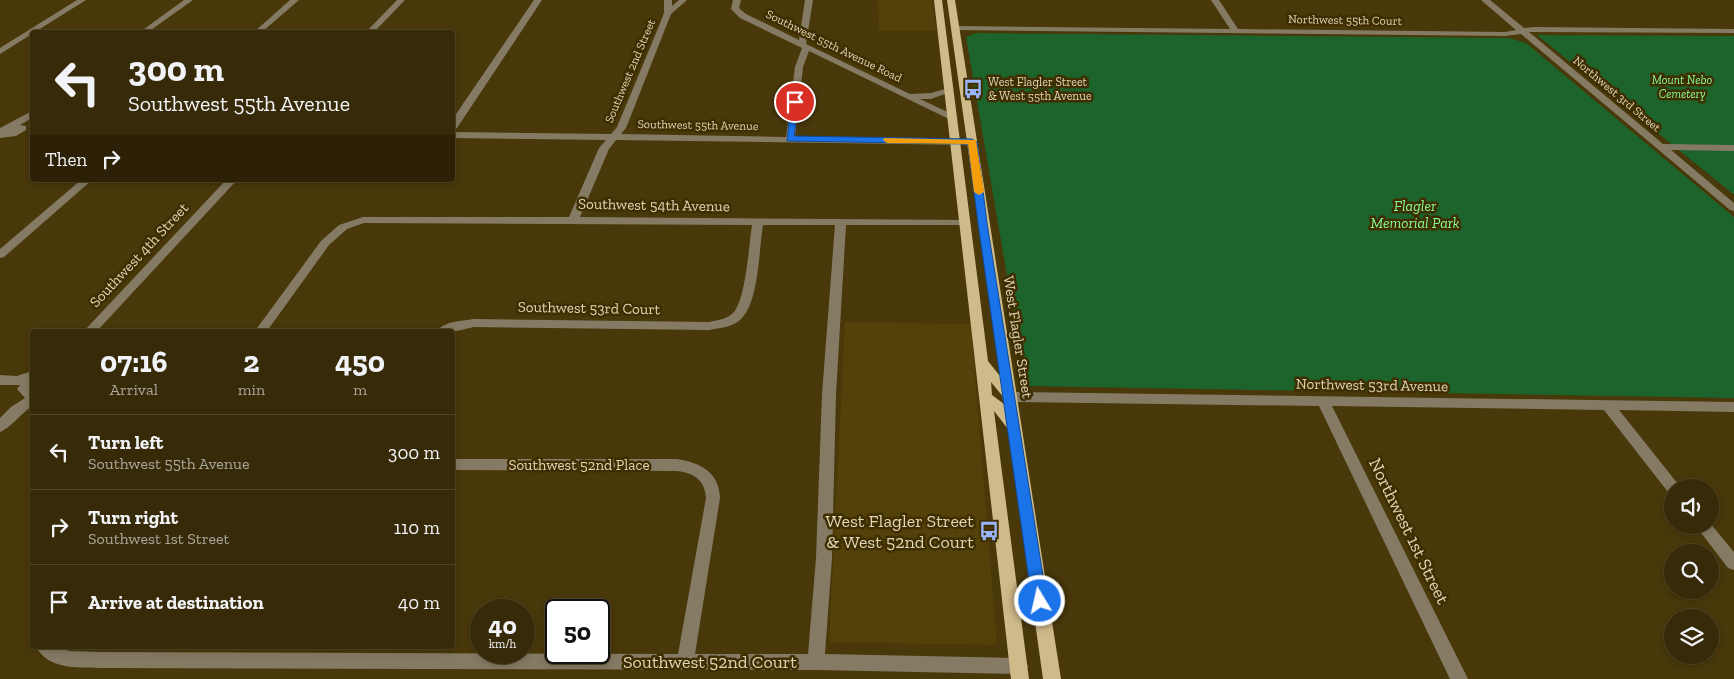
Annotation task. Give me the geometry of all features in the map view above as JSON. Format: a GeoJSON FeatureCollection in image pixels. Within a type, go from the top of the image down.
{"type":"FeatureCollection","features":[{"type":"Feature","properties":{"kind":"main road"},"geometry":{"type":"LineString","coordinates":[[939,0],[952,9]]}},
{"type":"Feature","properties":{"kind":"main road"},"geometry":{"type":"LineString","coordinates":[[939,0],[986,397],[1022,675]]}},
{"type":"Feature","properties":{"kind":"main road","name":"West Flagler Street"},"geometry":{"type":"LineString","coordinates":[[951,0],[1052,679]]}},
{"type":"Feature","properties":{"kind":"main road"},"geometry":{"type":"LineString","coordinates":[[953,118],[972,136]]}},
{"type":"Feature","properties":{"kind":"main road"},"geometry":{"type":"LineString","coordinates":[[971,272],[990,272]]}},
{"type":"Feature","properties":{"kind":"main road"},"geometry":{"type":"LineString","coordinates":[[982,360],[1010,397]]}},
{"type":"Feature","properties":{"kind":"main road"},"geometry":{"type":"LineString","coordinates":[[986,397],[1001,409],[1014,428]]}},
{"type":"Feature","properties":{"kind":"street"},"geometry":{"type":"LineString","coordinates":[[35,30],[82,0]]}},
{"type":"Feature","properties":{"kind":"street"},"geometry":{"type":"LineString","coordinates":[[147,30],[189,0]]}},
{"type":"Feature","properties":{"kind":"street"},"geometry":{"type":"LineString","coordinates":[[260,30],[295,0]]}},
{"type":"Feature","properties":{"kind":"street"},"geometry":{"type":"LineString","coordinates":[[372,30],[401,0]]}},
{"type":"Feature","properties":{"kind":"street"},"geometry":{"type":"LineString","coordinates":[[455,124],[538,0]]}},
{"type":"Feature","properties":{"kind":"street"},"geometry":{"type":"LineString","coordinates":[[669,0],[683,0]]}},
{"type":"Feature","properties":{"kind":"street","name":"Southwest 2nd Street"},"geometry":{"type":"LineString","coordinates":[[574,219],[604,148],[621,128],[668,13],[669,0]]}},
{"type":"Feature","properties":{"kind":"street","name":"Southwest 2nd Street"},"geometry":{"type":"LineString","coordinates":[[668,13],[683,0]]}},
{"type":"Feature","properties":{"kind":"street","name":"Southwest 55th Avenue Road"},"geometry":{"type":"LineString","coordinates":[[737,0],[735,9],[739,14],[953,118]]}},
{"type":"Feature","properties":{"kind":"street"},"geometry":{"type":"LineString","coordinates":[[790,139],[799,67],[805,45],[809,0]]}},
{"type":"Feature","properties":{"kind":"street"},"geometry":{"type":"LineString","coordinates":[[1215,0],[1235,30]]}},
{"type":"Feature","properties":{"kind":"street","name":"Northwest 3rd Street"},"geometry":{"type":"LineString","coordinates":[[1485,0],[1734,208]]}},
{"type":"Feature","properties":{"kind":"street","name":"Northwest 55th Court"},"geometry":{"type":"LineString","coordinates":[[956,28],[1505,34],[1534,29],[1734,31]]}},
{"type":"Feature","properties":{"kind":"street"},"geometry":{"type":"LineString","coordinates":[[0,52],[30,33]]}},
{"type":"Feature","properties":{"kind":"street","name":"Southwest 55th Avenue Road"},"geometry":{"type":"LineString","coordinates":[[905,95],[931,96],[949,91]]}},
{"type":"Feature","properties":{"kind":"street"},"geometry":{"type":"LineString","coordinates":[[6,131],[27,129],[30,116]]}},
{"type":"Feature","properties":{"kind":"street"},"geometry":{"type":"LineString","coordinates":[[0,141],[6,131],[30,116]]}},
{"type":"Feature","properties":{"kind":"street","name":"Southwest 55th Avenue"},"geometry":{"type":"LineString","coordinates":[[455,136],[956,141],[972,136]]}},
{"type":"Feature","properties":{"kind":"street"},"geometry":{"type":"LineString","coordinates":[[1662,147],[1734,148]]}},
{"type":"Feature","properties":{"kind":"street"},"geometry":{"type":"LineString","coordinates":[[0,256],[85,182]]}},
{"type":"Feature","properties":{"kind":"street","name":"Southwest 4th Street"},"geometry":{"type":"LineString","coordinates":[[92,329],[230,182]]}},
{"type":"Feature","properties":{"kind":"street","name":"Southwest 54th Avenue"},"geometry":{"type":"LineString","coordinates":[[262,329],[325,243],[344,227],[372,218],[965,222]]}},
{"type":"Feature","properties":{"kind":"street","name":"Southwest 53rd Court"},"geometry":{"type":"LineString","coordinates":[[447,329],[474,323],[709,326],[734,318],[741,311],[746,300],[758,220]]}},
{"type":"Feature","properties":{"kind":"street"},"geometry":{"type":"LineString","coordinates":[[816,662],[824,558],[829,394],[841,221]]}},
{"type":"Feature","properties":{"kind":"street"},"geometry":{"type":"LineString","coordinates":[[0,380],[29,387],[16,410],[0,427]]}},
{"type":"Feature","properties":{"kind":"street","name":"Northwest 53rd Avenue"},"geometry":{"type":"LineString","coordinates":[[1010,397],[1734,407]]}},
{"type":"Feature","properties":{"kind":"street","name":"Northwest 1st Street"},"geometry":{"type":"LineString","coordinates":[[1323,401],[1459,679]]}},
{"type":"Feature","properties":{"kind":"street"},"geometry":{"type":"LineString","coordinates":[[1607,405],[1666,479]]}},
{"type":"Feature","properties":{"kind":"street","name":"Southwest 52nd Place"},"geometry":{"type":"LineString","coordinates":[[455,464],[677,466],[693,468],[704,474],[712,486],[713,498],[685,662]]}},
{"type":"Feature","properties":{"kind":"street"},"geometry":{"type":"LineString","coordinates":[[1711,534],[1734,563]]}},
{"type":"Feature","properties":{"kind":"street","name":"Southwest 52nd Court"},"geometry":{"type":"LineString","coordinates":[[47,649],[56,656],[100,660],[816,662],[1022,675]]}},
{"type":"Feature","properties":{"kind":"shaded area"},"geometry":{"type":"Polygon","coordinates":[[[878,0],[932,0],[936,31],[879,31],[878,0]]]}},
{"type":"Feature","properties":{"kind":"shaded area"},"geometry":{"type":"Polygon","coordinates":[[[845,322],[971,324],[997,645],[829,642],[845,322]]]}},
{"type":"Feature","properties":{"kind":"green space","name":"Flagler Memorial Park"},"geometry":{"type":"Polygon","coordinates":[[[976,33],[1509,38],[1526,43],[1734,217],[1734,398],[1026,386],[966,37],[976,33]]]}},
{"type":"Feature","properties":{"kind":"green space","name":"Mount Nebo Cemetery"},"geometry":{"type":"Polygon","coordinates":[[[1537,35],[1734,36],[1734,194],[1733,194],[1537,35]]]}},
{"type":"Feature","properties":{"kind":"slow traffic"},"geometry":{"type":"LineString","coordinates":[[887,140],[972,142],[979,192]]}},
{"type":"Feature","properties":{"kind":"place","name":"West Flagler Street & West 55th Avenue"},"geometry":{"type":"Point","coordinates":[973,89]}},
{"type":"Feature","properties":{"kind":"place","name":"West Flagler Street & West 52nd Court"},"geometry":{"type":"Point","coordinates":[989,531]}},
{"type":"Feature","properties":{"kind":"route"},"geometry":{"type":"LineString","coordinates":[[795,102],[790,139],[972,142],[982,223],[1040,601]]}}]}
